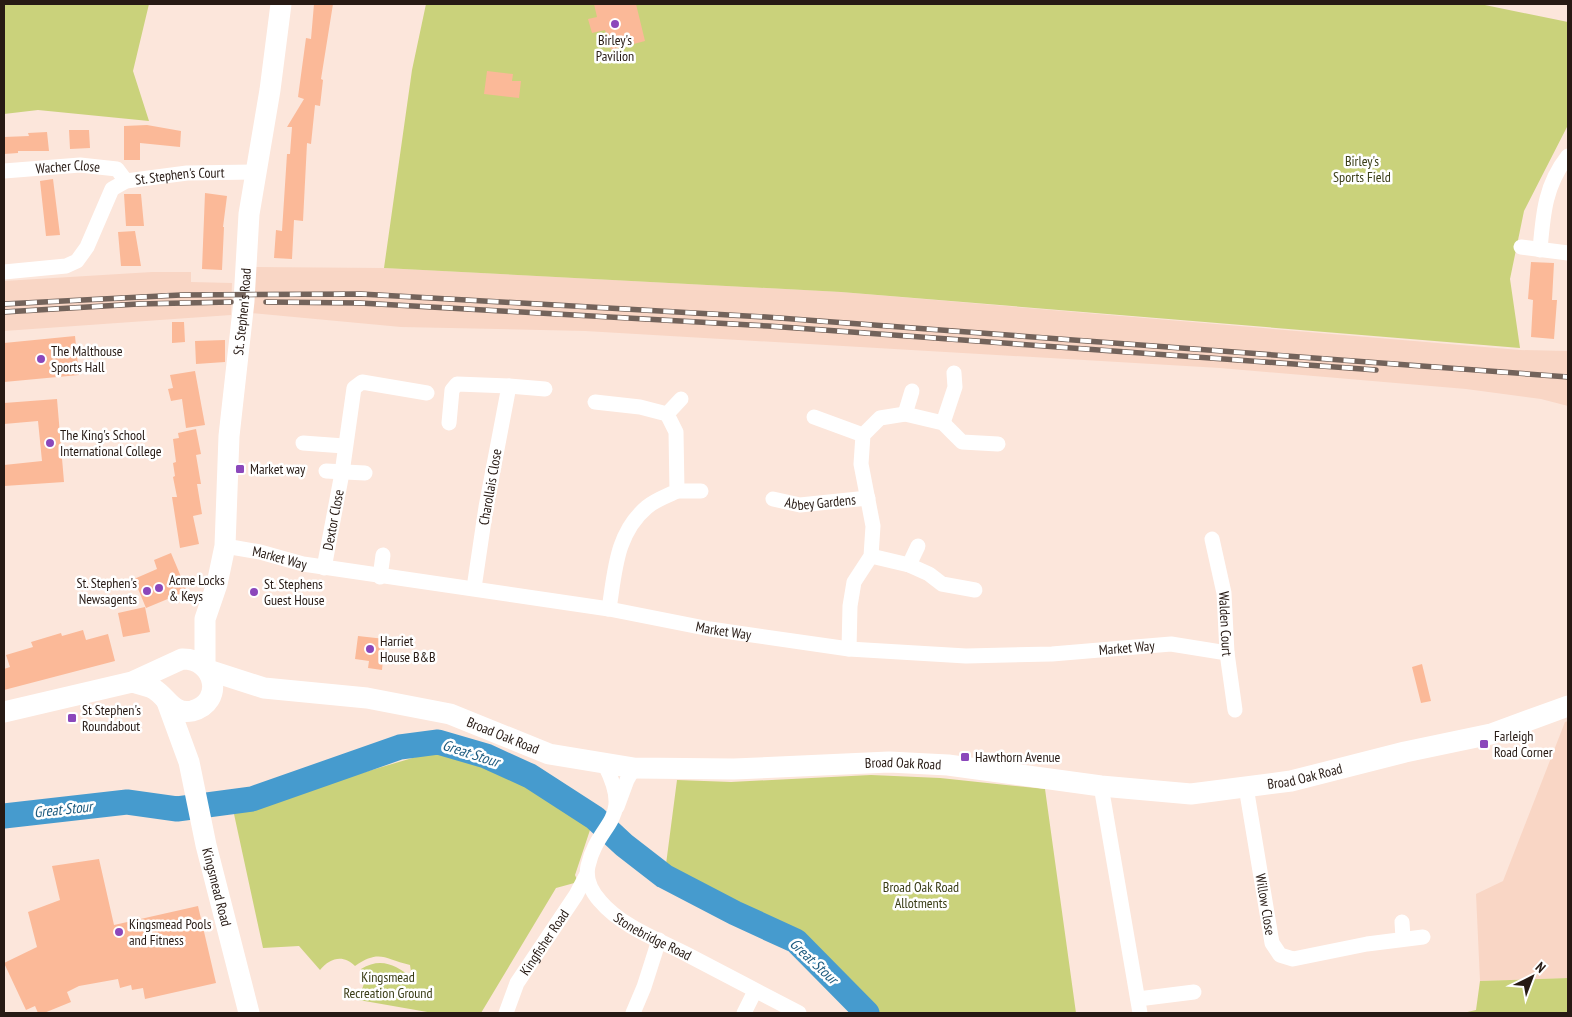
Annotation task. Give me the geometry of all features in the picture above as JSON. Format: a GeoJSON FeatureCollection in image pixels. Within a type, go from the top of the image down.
{"type":"FeatureCollection","features":[{"type":"Feature","properties":{"kind":"street","name":"St. Stephen's Road"},"geometry":{"type":"LineString","coordinates":[[165,700],[160,680],[205,619],[217,584],[225,546],[229,436],[244,301],[248,214],[270,90],[281,4]]}},
{"type":"Feature","properties":{"kind":"street"},"geometry":{"type":"LineString","coordinates":[[1540,250],[1544,205],[1552,179],[1568,156]]}},
{"type":"Feature","properties":{"kind":"street","name":"Wacher Close"},"geometry":{"type":"LineString","coordinates":[[4,171],[80,165],[118,169],[126,181]]}},
{"type":"Feature","properties":{"kind":"street","name":"St. Stephen's Court"},"geometry":{"type":"LineString","coordinates":[[4,272],[66,266],[77,260],[87,247],[112,189],[126,181],[186,173],[254,172]]}},
{"type":"Feature","properties":{"kind":"street"},"geometry":{"type":"LineString","coordinates":[[1521,247],[1568,253]]}},
{"type":"Feature","properties":{"kind":"street"},"geometry":{"type":"LineString","coordinates":[[944,423],[955,387],[954,372]]}},
{"type":"Feature","properties":{"kind":"street","name":"Dextor Close"},"geometry":{"type":"LineString","coordinates":[[324,568],[342,473],[344,446],[354,388],[362,382],[426,392]]}},
{"type":"Feature","properties":{"kind":"street"},"geometry":{"type":"LineString","coordinates":[[449,423],[452,390],[457,384],[545,389]]}},
{"type":"Feature","properties":{"kind":"street","name":"Charollais Close"},"geometry":{"type":"LineString","coordinates":[[474,588],[486,507],[509,386]]}},
{"type":"Feature","properties":{"kind":"street"},"geometry":{"type":"LineString","coordinates":[[905,414],[912,391]]}},
{"type":"Feature","properties":{"kind":"street"},"geometry":{"type":"LineString","coordinates":[[667,414],[681,399]]}},
{"type":"Feature","properties":{"kind":"street"},"geometry":{"type":"LineString","coordinates":[[595,402],[640,407],[667,414],[676,432],[677,490]]}},
{"type":"Feature","properties":{"kind":"street"},"geometry":{"type":"LineString","coordinates":[[814,417],[864,435],[880,418],[905,414],[944,423],[962,442],[998,444]]}},
{"type":"Feature","properties":{"kind":"street","name":"Abbey Gardens"},"geometry":{"type":"LineString","coordinates":[[849,649],[850,606],[854,582],[871,556],[873,526],[861,464],[864,435]]}},
{"type":"Feature","properties":{"kind":"street"},"geometry":{"type":"LineString","coordinates":[[303,443],[344,446]]}},
{"type":"Feature","properties":{"kind":"street","name":"Dextor Close"},"geometry":{"type":"LineString","coordinates":[[326,471],[365,473]]}},
{"type":"Feature","properties":{"kind":"street"},"geometry":{"type":"LineString","coordinates":[[609,609],[618,550],[631,523],[648,506],[677,490],[702,491]]}},
{"type":"Feature","properties":{"kind":"street","name":"Abbey Gardens"},"geometry":{"type":"LineString","coordinates":[[773,499],[800,505],[868,498]]}},
{"type":"Feature","properties":{"kind":"street","name":"Walden Court"},"geometry":{"type":"LineString","coordinates":[[1212,539],[1224,593],[1227,653],[1235,710]]}},
{"type":"Feature","properties":{"kind":"street","name":"Market Way"},"geometry":{"type":"LineString","coordinates":[[225,546],[324,568],[380,577],[474,588],[609,609],[710,629],[849,649],[966,656],[1052,654],[1171,644],[1227,653]]}},
{"type":"Feature","properties":{"kind":"street"},"geometry":{"type":"LineString","coordinates":[[909,566],[918,546]]}},
{"type":"Feature","properties":{"kind":"street"},"geometry":{"type":"LineString","coordinates":[[380,577],[383,555]]}},
{"type":"Feature","properties":{"kind":"street"},"geometry":{"type":"LineString","coordinates":[[871,556],[909,566],[929,574],[942,584],[975,590]]}},
{"type":"Feature","properties":{"kind":"street","name":"St. Stephen's Road"},"geometry":{"type":"LineString","coordinates":[[204,704],[212,690],[207,668],[205,619]]}},
{"type":"Feature","properties":{"kind":"street","name":"St. Stephen's Road"},"geometry":{"type":"LineString","coordinates":[[4,712],[132,682],[171,664],[190,659],[207,668]]}},
{"type":"Feature","properties":{"kind":"street","name":"Broad Oak Road"},"geometry":{"type":"LineString","coordinates":[[207,668],[264,688]]}},
{"type":"Feature","properties":{"kind":"street"},"geometry":{"type":"LineString","coordinates":[[132,682],[154,689],[179,710],[187,711],[204,704]]}},
{"type":"Feature","properties":{"kind":"street","name":"Broad Oak Road"},"geometry":{"type":"LineString","coordinates":[[204,704],[234,692],[264,688],[367,698],[450,714],[549,754],[634,768],[734,769],[889,762],[948,765],[1102,786],[1191,794],[1291,781],[1405,752],[1491,734],[1568,706]]}},
{"type":"Feature","properties":{"kind":"street","name":"Kingsmead Road"},"geometry":{"type":"LineString","coordinates":[[165,700],[189,762],[200,818],[250,1013]]}},
{"type":"Feature","properties":{"kind":"street","name":"Kingsmead Road"},"geometry":{"type":"LineString","coordinates":[[189,762],[193,734],[204,704]]}},
{"type":"Feature","properties":{"kind":"street"},"geometry":{"type":"LineString","coordinates":[[605,764],[612,780],[616,811]]}},
{"type":"Feature","properties":{"kind":"street"},"geometry":{"type":"LineString","coordinates":[[587,874],[595,849],[616,811],[627,780],[634,768]]}},
{"type":"Feature","properties":{"kind":"street"},"geometry":{"type":"LineString","coordinates":[[1102,786],[1139,1006],[1194,992]]}},
{"type":"Feature","properties":{"kind":"street","name":"Willow Close"},"geometry":{"type":"LineString","coordinates":[[1246,787],[1272,943],[1280,955],[1293,959],[1403,938],[1424,937]]}},
{"type":"Feature","properties":{"kind":"street","name":"Stonebridge Road"},"geometry":{"type":"LineString","coordinates":[[587,874],[590,886],[607,908],[659,940],[799,1013]]}},
{"type":"Feature","properties":{"kind":"street","name":"Kingfisher Road"},"geometry":{"type":"LineString","coordinates":[[506,1013],[518,983],[561,919],[587,874]]}},
{"type":"Feature","properties":{"kind":"street"},"geometry":{"type":"LineString","coordinates":[[1402,922],[1403,938]]}},
{"type":"Feature","properties":{"kind":"street"},"geometry":{"type":"LineString","coordinates":[[633,1013],[644,987],[659,940]]}},
{"type":"Feature","properties":{"kind":"street"},"geometry":{"type":"LineString","coordinates":[[744,1013],[755,991]]}},
{"type":"Feature","properties":{"kind":"shaded area"},"geometry":{"type":"Polygon","coordinates":[[[255,267],[384,268],[841,292],[1520,350],[1568,351],[1568,406],[1541,399],[1466,389],[1220,368],[585,331],[401,327],[250,313],[255,267]]]}},
{"type":"Feature","properties":{"kind":"shaded area"},"geometry":{"type":"Polygon","coordinates":[[[152,272],[191,272],[191,282],[232,283],[231,315],[4,331],[4,281],[152,272]]]}},
{"type":"Feature","properties":{"kind":"shaded area"},"geometry":{"type":"Polygon","coordinates":[[[1568,721],[1568,978],[1480,981],[1476,894],[1503,881],[1565,722],[1568,721]]]}},
{"type":"Feature","properties":{"kind":"green space"},"geometry":{"type":"Polygon","coordinates":[[[4,4],[149,4],[133,71],[149,121],[38,110],[4,114],[4,4]]]}},
{"type":"Feature","properties":{"kind":"green space","name":"Birley's Sports Field"},"geometry":{"type":"Polygon","coordinates":[[[426,4],[1480,4],[1568,22],[1568,125],[1524,211],[1510,279],[1520,348],[841,292],[384,268],[412,70],[426,4]]]}},
{"type":"Feature","properties":{"kind":"green space","name":"Kingsmead Recreation Ground"},"geometry":{"type":"Polygon","coordinates":[[[456,753],[505,771],[592,824],[575,875],[578,882],[556,888],[481,1013],[433,1013],[353,999],[360,993],[364,982],[361,969],[368,965],[388,964],[400,969],[412,978],[410,965],[388,958],[370,958],[355,966],[346,960],[337,959],[332,960],[320,970],[299,946],[263,948],[234,814],[280,797],[426,754],[456,753]]]}},
{"type":"Feature","properties":{"kind":"green space","name":"Broad Oak Road Allotments"},"geometry":{"type":"Polygon","coordinates":[[[871,775],[940,778],[1045,789],[1076,1013],[872,1013],[797,939],[665,872],[677,780],[731,782],[871,775]]]}},
{"type":"Feature","properties":{"kind":"green space"},"geometry":{"type":"Polygon","coordinates":[[[1568,978],[1568,1013],[1463,1013],[1476,1010],[1480,981],[1568,978]]]}},
{"type":"Feature","properties":{"kind":"building"},"geometry":{"type":"Polygon","coordinates":[[[314,4],[333,4],[321,79],[323,80],[320,106],[315,105],[311,144],[307,143],[303,221],[294,220],[292,259],[274,258],[276,230],[282,231],[287,154],[290,154],[292,127],[287,127],[304,99],[298,97],[306,38],[311,39],[314,4]]]}},
{"type":"Feature","properties":{"kind":"building","name":"Birley's Pavilion"},"geometry":{"type":"Polygon","coordinates":[[[594,4],[636,4],[645,41],[611,50],[605,30],[592,33],[588,19],[597,17],[594,4]]]}},
{"type":"Feature","properties":{"kind":"building"},"geometry":{"type":"Polygon","coordinates":[[[487,71],[513,74],[512,81],[521,81],[519,98],[484,94],[487,71]]]}},
{"type":"Feature","properties":{"kind":"building"},"geometry":{"type":"Polygon","coordinates":[[[147,125],[181,131],[180,147],[140,143],[140,160],[124,160],[124,126],[147,125]]]}},
{"type":"Feature","properties":{"kind":"building"},"geometry":{"type":"Polygon","coordinates":[[[69,130],[89,130],[90,148],[70,149],[69,130]]]}},
{"type":"Feature","properties":{"kind":"building"},"geometry":{"type":"Polygon","coordinates":[[[47,132],[49,151],[18,151],[18,153],[4,154],[4,137],[29,136],[28,133],[47,132]]]}},
{"type":"Feature","properties":{"kind":"building"},"geometry":{"type":"Polygon","coordinates":[[[53,179],[60,235],[46,236],[40,181],[53,179]]]}},
{"type":"Feature","properties":{"kind":"building"},"geometry":{"type":"Polygon","coordinates":[[[205,193],[227,196],[223,227],[222,270],[202,269],[205,193]]]}},
{"type":"Feature","properties":{"kind":"building"},"geometry":{"type":"Polygon","coordinates":[[[124,194],[141,194],[144,226],[126,226],[124,194]]]}},
{"type":"Feature","properties":{"kind":"building"},"geometry":{"type":"Polygon","coordinates":[[[135,231],[141,266],[121,266],[118,232],[135,231]]]}},
{"type":"Feature","properties":{"kind":"building"},"geometry":{"type":"Polygon","coordinates":[[[1531,262],[1554,263],[1552,300],[1557,300],[1554,339],[1531,337],[1533,300],[1528,299],[1531,262]]]}},
{"type":"Feature","properties":{"kind":"building"},"geometry":{"type":"Polygon","coordinates":[[[172,322],[184,322],[185,342],[172,343],[172,322]]]}},
{"type":"Feature","properties":{"kind":"building","name":"The Malthouse Sports Hall"},"geometry":{"type":"Polygon","coordinates":[[[75,336],[79,375],[4,382],[4,343],[75,336]]]}},
{"type":"Feature","properties":{"kind":"building"},"geometry":{"type":"Polygon","coordinates":[[[225,340],[225,362],[196,364],[195,341],[225,340]]]}},
{"type":"Feature","properties":{"kind":"building"},"geometry":{"type":"Polygon","coordinates":[[[195,371],[205,425],[186,428],[182,399],[171,401],[168,389],[173,388],[170,375],[195,371]]]}},
{"type":"Feature","properties":{"kind":"building","name":"The King's School International College"},"geometry":{"type":"Polygon","coordinates":[[[57,399],[64,482],[4,486],[4,465],[42,461],[38,421],[4,424],[4,403],[57,399]]]}},
{"type":"Feature","properties":{"kind":"building"},"geometry":{"type":"Polygon","coordinates":[[[196,429],[201,454],[196,455],[201,484],[197,484],[202,514],[193,516],[199,544],[180,548],[172,497],[177,497],[173,477],[175,476],[173,463],[176,462],[173,439],[179,438],[178,433],[196,429]]]}},
{"type":"Feature","properties":{"kind":"building"},"geometry":{"type":"Polygon","coordinates":[[[171,553],[187,591],[146,608],[134,579],[157,569],[154,560],[171,553]]]}},
{"type":"Feature","properties":{"kind":"building"},"geometry":{"type":"Polygon","coordinates":[[[145,607],[150,632],[123,637],[118,613],[145,607]]]}},
{"type":"Feature","properties":{"kind":"building"},"geometry":{"type":"Polygon","coordinates":[[[83,630],[86,640],[108,634],[115,661],[4,690],[4,669],[10,667],[6,655],[33,647],[31,642],[61,633],[62,636],[83,630]]]}},
{"type":"Feature","properties":{"kind":"building","name":"Harriet House B&B"},"geometry":{"type":"Polygon","coordinates":[[[358,636],[385,639],[382,670],[368,668],[369,661],[355,659],[358,636]]]}},
{"type":"Feature","properties":{"kind":"building"},"geometry":{"type":"Polygon","coordinates":[[[1422,664],[1431,701],[1421,703],[1412,667],[1422,664]]]}},
{"type":"Feature","properties":{"kind":"building","name":"Kingsmead Pools and Fitness"},"geometry":{"type":"Polygon","coordinates":[[[99,859],[114,925],[198,906],[216,983],[145,999],[143,988],[132,990],[131,985],[120,988],[118,979],[79,986],[67,992],[71,1002],[44,1013],[38,1013],[35,1006],[26,1010],[4,963],[37,947],[28,912],[60,900],[52,866],[99,859]]]}},
{"type":"Feature","properties":{"kind":"waterway","name":"Great Stour"},"geometry":{"type":"LineString","coordinates":[[4,816],[127,802],[177,809],[252,799],[400,747],[438,742],[486,756],[530,776],[595,818],[624,845],[664,876],[735,913],[796,941],[867,1013]]}},
{"type":"Feature","properties":{"kind":"railway"},"geometry":{"type":"LineString","coordinates":[[4,304],[181,295],[361,294],[766,317],[1568,377]]}},
{"type":"Feature","properties":{"kind":"railway"},"geometry":{"type":"LineString","coordinates":[[4,312],[138,304],[231,302]]}},
{"type":"Feature","properties":{"kind":"railway"},"geometry":{"type":"LineString","coordinates":[[266,302],[360,303],[768,326],[1376,370]]}},
{"type":"Feature","properties":{"kind":"place","name":"Birley's Pavilion"},"geometry":{"type":"Point","coordinates":[615,24]}},
{"type":"Feature","properties":{"kind":"place","name":"The Malthouse Sports Hall"},"geometry":{"type":"Point","coordinates":[41,359]}},
{"type":"Feature","properties":{"kind":"place","name":"The King's School International College"},"geometry":{"type":"Point","coordinates":[50,443]}},
{"type":"Feature","properties":{"kind":"place","name":"Market way"},"geometry":{"type":"Point","coordinates":[240,469]}},
{"type":"Feature","properties":{"kind":"place","name":"Acme Locks & Keys"},"geometry":{"type":"Point","coordinates":[159,588]}},
{"type":"Feature","properties":{"kind":"place","name":"St. Stephen's Newsagents"},"geometry":{"type":"Point","coordinates":[147,591]}},
{"type":"Feature","properties":{"kind":"place","name":"St. Stephens Guest House"},"geometry":{"type":"Point","coordinates":[254,592]}},
{"type":"Feature","properties":{"kind":"place","name":"Harriet House B&B"},"geometry":{"type":"Point","coordinates":[370,649]}},
{"type":"Feature","properties":{"kind":"place","name":"St Stephen's Roundabout"},"geometry":{"type":"Point","coordinates":[72,718]}},
{"type":"Feature","properties":{"kind":"place","name":"Farleigh Road Corner"},"geometry":{"type":"Point","coordinates":[1484,744]}},
{"type":"Feature","properties":{"kind":"place","name":"Hawthorn Avenue"},"geometry":{"type":"Point","coordinates":[965,757]}},
{"type":"Feature","properties":{"kind":"place","name":"Kingsmead Pools and Fitness"},"geometry":{"type":"Point","coordinates":[119,932]}}]}
